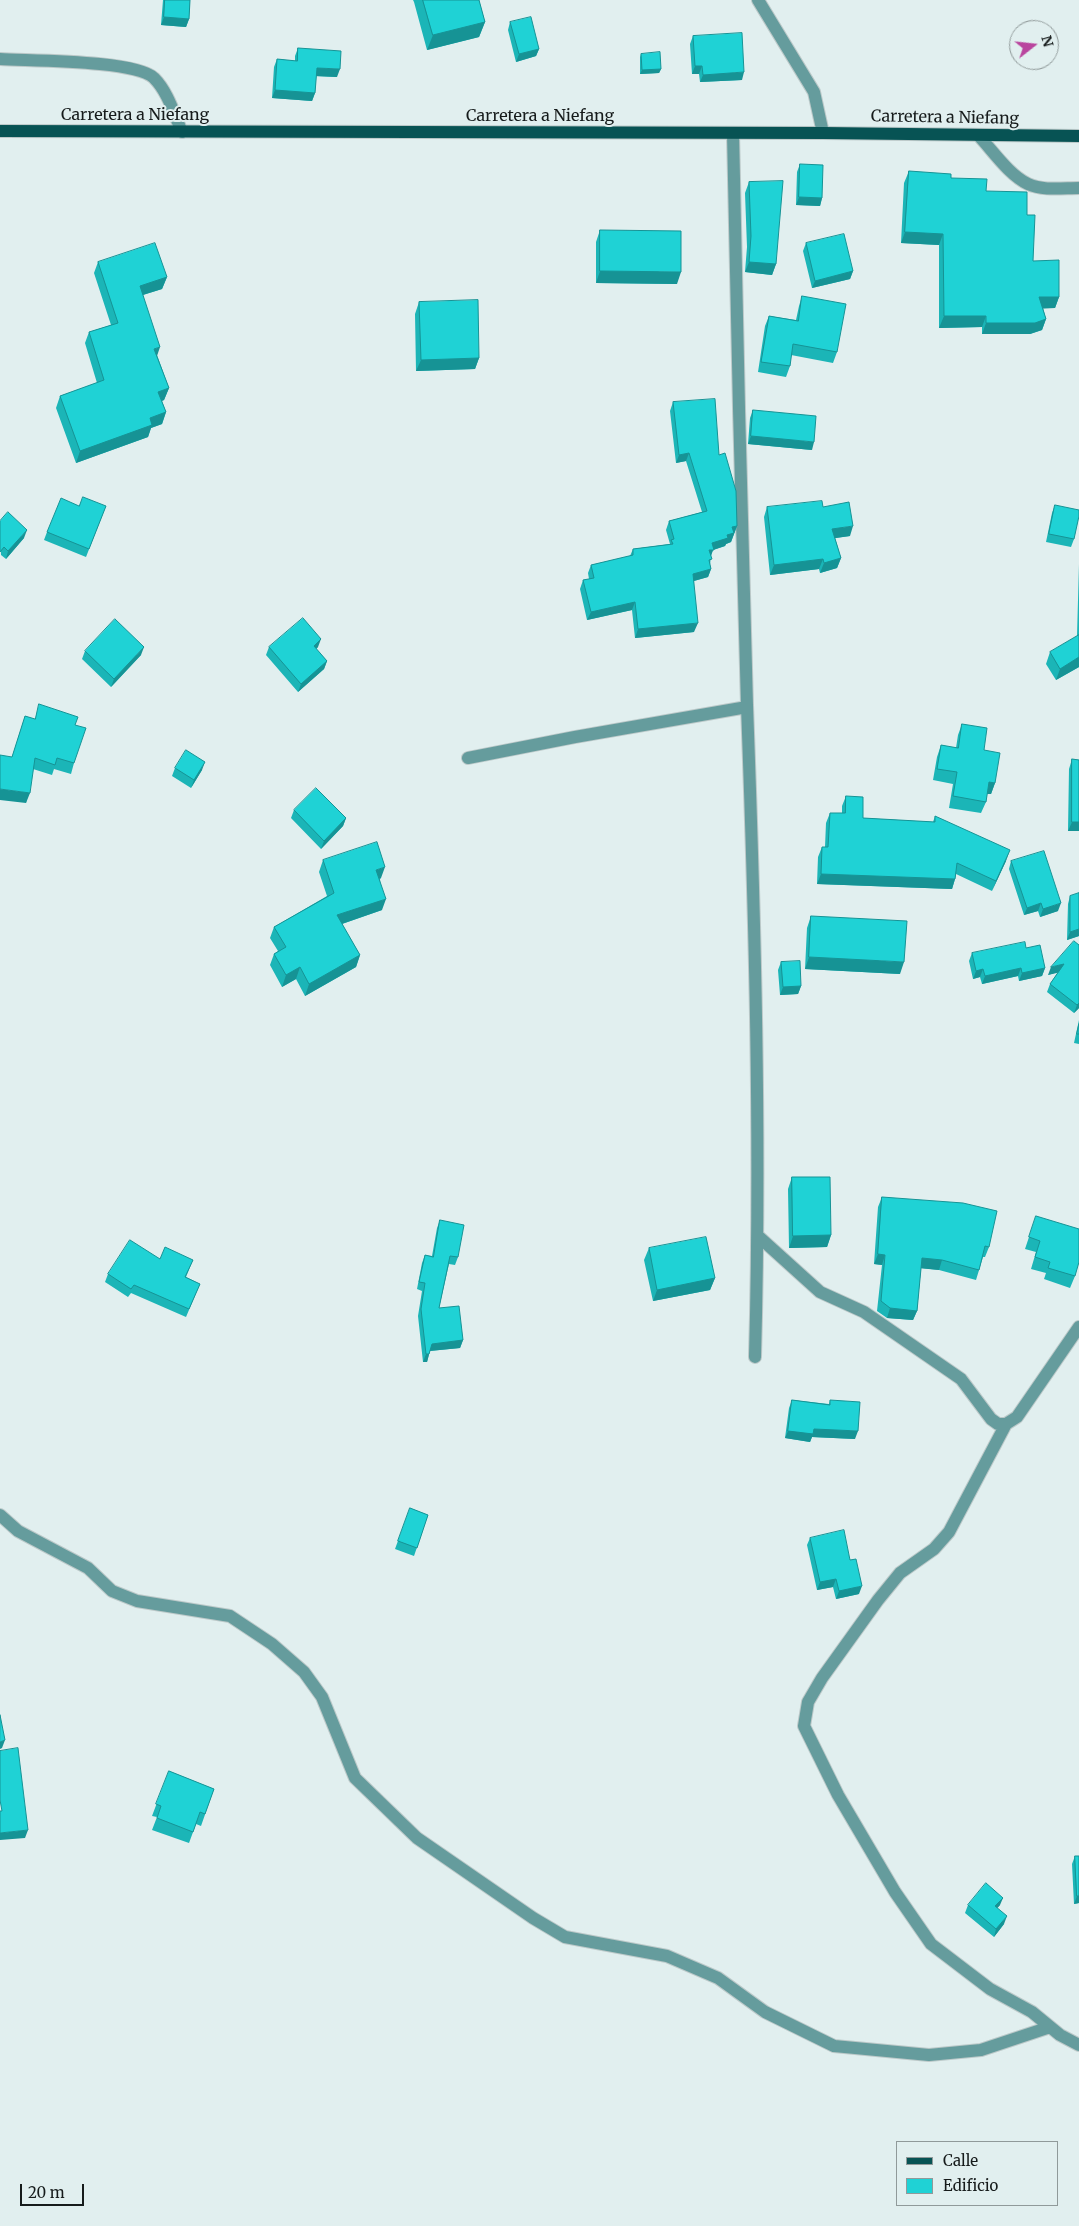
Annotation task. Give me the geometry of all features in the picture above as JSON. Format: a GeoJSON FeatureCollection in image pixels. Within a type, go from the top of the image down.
{"type":"FeatureCollection","features":[{"type":"Feature","properties":{"kind":"main road","name":"Carretera a Niefang"},"geometry":{"type":"LineString","coordinates":[[0,131],[823,133],[1079,136]]}},
{"type":"Feature","properties":{"kind":"street"},"geometry":{"type":"LineString","coordinates":[[758,0],[780,39],[805,74],[814,92],[823,133]]}},
{"type":"Feature","properties":{"kind":"street"},"geometry":{"type":"LineString","coordinates":[[0,59],[126,67],[152,76],[164,89],[182,132]]}},
{"type":"Feature","properties":{"kind":"street"},"geometry":{"type":"LineString","coordinates":[[732,133],[751,774],[758,1236],[755,1357]]}},
{"type":"Feature","properties":{"kind":"street"},"geometry":{"type":"LineString","coordinates":[[978,135],[1016,175],[1029,184],[1042,188],[1079,188]]}},
{"type":"Feature","properties":{"kind":"street"},"geometry":{"type":"LineString","coordinates":[[468,758],[748,707]]}},
{"type":"Feature","properties":{"kind":"street"},"geometry":{"type":"LineString","coordinates":[[758,1236],[820,1292],[864,1312],[961,1380],[991,1419],[998,1424],[1006,1424]]}},
{"type":"Feature","properties":{"kind":"street"},"geometry":{"type":"LineString","coordinates":[[1079,1327],[1017,1417],[1006,1424],[949,1532],[934,1549],[900,1573],[878,1600],[822,1678],[808,1702],[804,1726],[838,1796],[895,1892],[931,1944],[990,1989],[1032,2012],[1060,2035],[1079,2045]]}},
{"type":"Feature","properties":{"kind":"street"},"geometry":{"type":"LineString","coordinates":[[0,1514],[18,1531],[88,1568],[112,1591],[138,1600],[230,1616],[272,1644],[304,1672],[322,1697],[355,1778],[417,1838],[533,1918],[565,1937],[667,1956],[718,1978],[765,2012],[834,2046],[930,2055],[981,2050],[1050,2027]]}},
{"type":"Feature","properties":{"kind":"building"},"geometry":{"type":"Polygon","coordinates":[[[165,0],[190,0],[189,19],[164,17],[165,0]]]}},
{"type":"Feature","properties":{"kind":"building"},"geometry":{"type":"Polygon","coordinates":[[[423,0],[479,0],[485,22],[433,35],[423,0]]]}},
{"type":"Feature","properties":{"kind":"building"},"geometry":{"type":"Polygon","coordinates":[[[531,17],[539,49],[519,54],[510,22],[531,17]]]}},
{"type":"Feature","properties":{"kind":"building"},"geometry":{"type":"Polygon","coordinates":[[[742,33],[744,72],[703,75],[702,66],[695,66],[693,36],[742,33]]]}},
{"type":"Feature","properties":{"kind":"building"},"geometry":{"type":"Polygon","coordinates":[[[298,48],[341,51],[340,69],[317,68],[315,93],[275,90],[277,59],[297,61],[298,48]]]}},
{"type":"Feature","properties":{"kind":"building"},"geometry":{"type":"Polygon","coordinates":[[[660,52],[661,69],[642,70],[641,54],[660,52]]]}},
{"type":"Feature","properties":{"kind":"building"},"geometry":{"type":"Polygon","coordinates":[[[800,164],[823,165],[822,198],[799,197],[800,164]]]}},
{"type":"Feature","properties":{"kind":"building"},"geometry":{"type":"Polygon","coordinates":[[[909,171],[951,174],[951,178],[987,179],[986,191],[1027,192],[1027,215],[1035,215],[1033,261],[1059,260],[1059,297],[1039,297],[1046,319],[1035,323],[986,323],[986,316],[944,316],[943,234],[905,232],[909,171]]]}},
{"type":"Feature","properties":{"kind":"building"},"geometry":{"type":"Polygon","coordinates":[[[783,181],[776,264],[749,262],[751,236],[749,182],[783,181]]]}},
{"type":"Feature","properties":{"kind":"building"},"geometry":{"type":"Polygon","coordinates":[[[600,230],[681,231],[681,272],[600,271],[600,230]]]}},
{"type":"Feature","properties":{"kind":"building"},"geometry":{"type":"Polygon","coordinates":[[[844,234],[853,271],[815,281],[806,243],[844,234]]]}},
{"type":"Feature","properties":{"kind":"building"},"geometry":{"type":"Polygon","coordinates":[[[155,243],[167,277],[140,286],[160,347],[154,349],[169,388],[158,392],[166,412],[150,418],[152,425],[80,451],[60,396],[104,380],[89,332],[118,323],[98,262],[155,243]]]}},
{"type":"Feature","properties":{"kind":"building"},"geometry":{"type":"Polygon","coordinates":[[[802,296],[846,304],[837,352],[793,344],[790,366],[761,362],[769,316],[798,321],[802,296]]]}},
{"type":"Feature","properties":{"kind":"building"},"geometry":{"type":"Polygon","coordinates":[[[478,300],[479,358],[421,360],[419,302],[478,300]]]}},
{"type":"Feature","properties":{"kind":"building"},"geometry":{"type":"Polygon","coordinates":[[[715,399],[719,455],[725,453],[736,491],[737,526],[732,527],[734,533],[727,535],[728,538],[712,543],[714,550],[709,550],[712,559],[709,560],[711,569],[693,574],[698,623],[638,629],[635,602],[591,612],[583,580],[594,578],[591,565],[633,555],[633,549],[673,544],[671,540],[674,539],[669,521],[707,511],[689,453],[679,455],[673,402],[715,399]]]}},
{"type":"Feature","properties":{"kind":"building"},"geometry":{"type":"Polygon","coordinates":[[[753,410],[816,416],[814,442],[751,436],[753,410]]]}},
{"type":"Feature","properties":{"kind":"building"},"geometry":{"type":"Polygon","coordinates":[[[83,497],[106,506],[89,549],[47,532],[61,498],[79,506],[83,497]]]}},
{"type":"Feature","properties":{"kind":"building"},"geometry":{"type":"Polygon","coordinates":[[[822,501],[823,507],[849,502],[853,526],[832,529],[841,558],[824,563],[823,559],[774,565],[767,507],[822,501]]]}},
{"type":"Feature","properties":{"kind":"building"},"geometry":{"type":"Polygon","coordinates":[[[1055,505],[1079,510],[1074,539],[1049,534],[1055,505]]]}},
{"type":"Feature","properties":{"kind":"building"},"geometry":{"type":"Polygon","coordinates":[[[8,512],[27,530],[8,551],[4,547],[0,552],[0,521],[8,512]]]}},
{"type":"Feature","properties":{"kind":"building"},"geometry":{"type":"Polygon","coordinates":[[[303,618],[321,639],[314,646],[327,661],[301,684],[269,647],[303,618]]]}},
{"type":"Feature","properties":{"kind":"building"},"geometry":{"type":"Polygon","coordinates":[[[115,619],[144,647],[114,679],[85,651],[115,619]]]}},
{"type":"Feature","properties":{"kind":"building"},"geometry":{"type":"Polygon","coordinates":[[[1079,635],[1079,657],[1060,669],[1050,652],[1079,635]]]}},
{"type":"Feature","properties":{"kind":"building"},"geometry":{"type":"Polygon","coordinates":[[[39,704],[78,717],[75,725],[86,728],[74,763],[57,758],[55,765],[35,758],[30,793],[0,789],[0,755],[12,757],[25,716],[35,719],[39,704]]]}},
{"type":"Feature","properties":{"kind":"building"},"geometry":{"type":"Polygon","coordinates":[[[962,724],[987,728],[984,750],[1000,753],[995,783],[989,782],[986,802],[953,796],[957,772],[937,769],[941,745],[958,748],[962,724]]]}},
{"type":"Feature","properties":{"kind":"building"},"geometry":{"type":"Polygon","coordinates":[[[186,750],[205,762],[194,780],[175,768],[186,750]]]}},
{"type":"Feature","properties":{"kind":"building"},"geometry":{"type":"Polygon","coordinates":[[[1072,759],[1079,760],[1079,822],[1072,822],[1072,759]]]}},
{"type":"Feature","properties":{"kind":"building"},"geometry":{"type":"Polygon","coordinates":[[[316,788],[346,818],[324,841],[294,810],[316,788]]]}},
{"type":"Feature","properties":{"kind":"building"},"geometry":{"type":"Polygon","coordinates":[[[846,796],[863,797],[863,818],[935,822],[935,816],[1010,850],[996,881],[957,863],[955,879],[821,874],[822,847],[828,847],[830,813],[845,813],[846,796]]]}},
{"type":"Feature","properties":{"kind":"building"},"geometry":{"type":"Polygon","coordinates":[[[377,842],[385,867],[376,870],[386,899],[337,915],[360,955],[309,984],[300,967],[286,975],[274,954],[286,947],[274,927],[334,893],[323,860],[377,842]]]}},
{"type":"Feature","properties":{"kind":"building"},"geometry":{"type":"Polygon","coordinates":[[[1044,851],[1061,903],[1043,909],[1041,903],[1027,908],[1011,861],[1044,851]]]}},
{"type":"Feature","properties":{"kind":"building"},"geometry":{"type":"Polygon","coordinates":[[[1079,893],[1079,929],[1070,932],[1070,896],[1079,893]]]}},
{"type":"Feature","properties":{"kind":"building"},"geometry":{"type":"Polygon","coordinates":[[[811,916],[907,921],[904,962],[809,957],[811,916]]]}},
{"type":"Feature","properties":{"kind":"building"},"geometry":{"type":"Polygon","coordinates":[[[1074,941],[1079,945],[1079,1003],[1077,1005],[1050,984],[1064,964],[1051,967],[1074,941]]]}},
{"type":"Feature","properties":{"kind":"building"},"geometry":{"type":"Polygon","coordinates":[[[1025,942],[1026,948],[1040,945],[1045,968],[1022,973],[1021,968],[985,976],[983,969],[976,971],[972,953],[1025,942]]]}},
{"type":"Feature","properties":{"kind":"building"},"geometry":{"type":"Polygon","coordinates":[[[800,961],[801,986],[783,987],[781,962],[800,961]]]}},
{"type":"Feature","properties":{"kind":"building"},"geometry":{"type":"Polygon","coordinates":[[[792,1177],[830,1177],[831,1235],[793,1236],[792,1177]]]}},
{"type":"Feature","properties":{"kind":"building"},"geometry":{"type":"Polygon","coordinates":[[[882,1197],[963,1203],[997,1211],[989,1247],[985,1246],[979,1270],[942,1260],[922,1258],[917,1311],[890,1308],[881,1301],[885,1255],[878,1254],[882,1197]]]}},
{"type":"Feature","properties":{"kind":"building"},"geometry":{"type":"Polygon","coordinates":[[[1036,1216],[1079,1229],[1079,1262],[1075,1276],[1048,1268],[1050,1262],[1035,1257],[1040,1241],[1029,1237],[1036,1216]]]}},
{"type":"Feature","properties":{"kind":"building"},"geometry":{"type":"Polygon","coordinates":[[[440,1220],[464,1225],[458,1257],[450,1256],[439,1308],[459,1306],[463,1340],[432,1344],[429,1354],[426,1354],[421,1309],[425,1283],[419,1282],[425,1255],[433,1257],[440,1220]]]}},
{"type":"Feature","properties":{"kind":"building"},"geometry":{"type":"Polygon","coordinates":[[[706,1237],[715,1278],[657,1290],[649,1248],[706,1237]]]}},
{"type":"Feature","properties":{"kind":"building"},"geometry":{"type":"Polygon","coordinates":[[[130,1240],[160,1259],[165,1247],[193,1260],[185,1277],[200,1284],[189,1309],[134,1285],[131,1289],[108,1274],[130,1240]]]}},
{"type":"Feature","properties":{"kind":"building"},"geometry":{"type":"Polygon","coordinates":[[[792,1400],[830,1405],[830,1400],[860,1402],[858,1431],[814,1429],[813,1434],[788,1431],[792,1400]]]}},
{"type":"Feature","properties":{"kind":"building"},"geometry":{"type":"Polygon","coordinates":[[[410,1508],[428,1515],[417,1548],[398,1541],[410,1508]]]}},
{"type":"Feature","properties":{"kind":"building"},"geometry":{"type":"Polygon","coordinates":[[[844,1530],[850,1560],[856,1559],[862,1586],[839,1591],[836,1579],[820,1582],[810,1538],[844,1530]]]}},
{"type":"Feature","properties":{"kind":"building"},"geometry":{"type":"Polygon","coordinates":[[[0,1715],[5,1740],[0,1742],[0,1715]]]}},
{"type":"Feature","properties":{"kind":"building"},"geometry":{"type":"Polygon","coordinates":[[[18,1748],[28,1830],[0,1833],[0,1811],[2,1811],[0,1800],[0,1751],[18,1748]]]}},
{"type":"Feature","properties":{"kind":"building"},"geometry":{"type":"Polygon","coordinates":[[[169,1771],[214,1789],[205,1814],[200,1812],[193,1832],[157,1818],[161,1806],[156,1804],[169,1771]]]}},
{"type":"Feature","properties":{"kind":"building"},"geometry":{"type":"Polygon","coordinates":[[[1075,1856],[1079,1856],[1079,1896],[1077,1896],[1075,1856]]]}},
{"type":"Feature","properties":{"kind":"building"},"geometry":{"type":"Polygon","coordinates":[[[986,1883],[1003,1898],[995,1906],[1007,1916],[996,1929],[968,1905],[986,1883]]]}}]}
